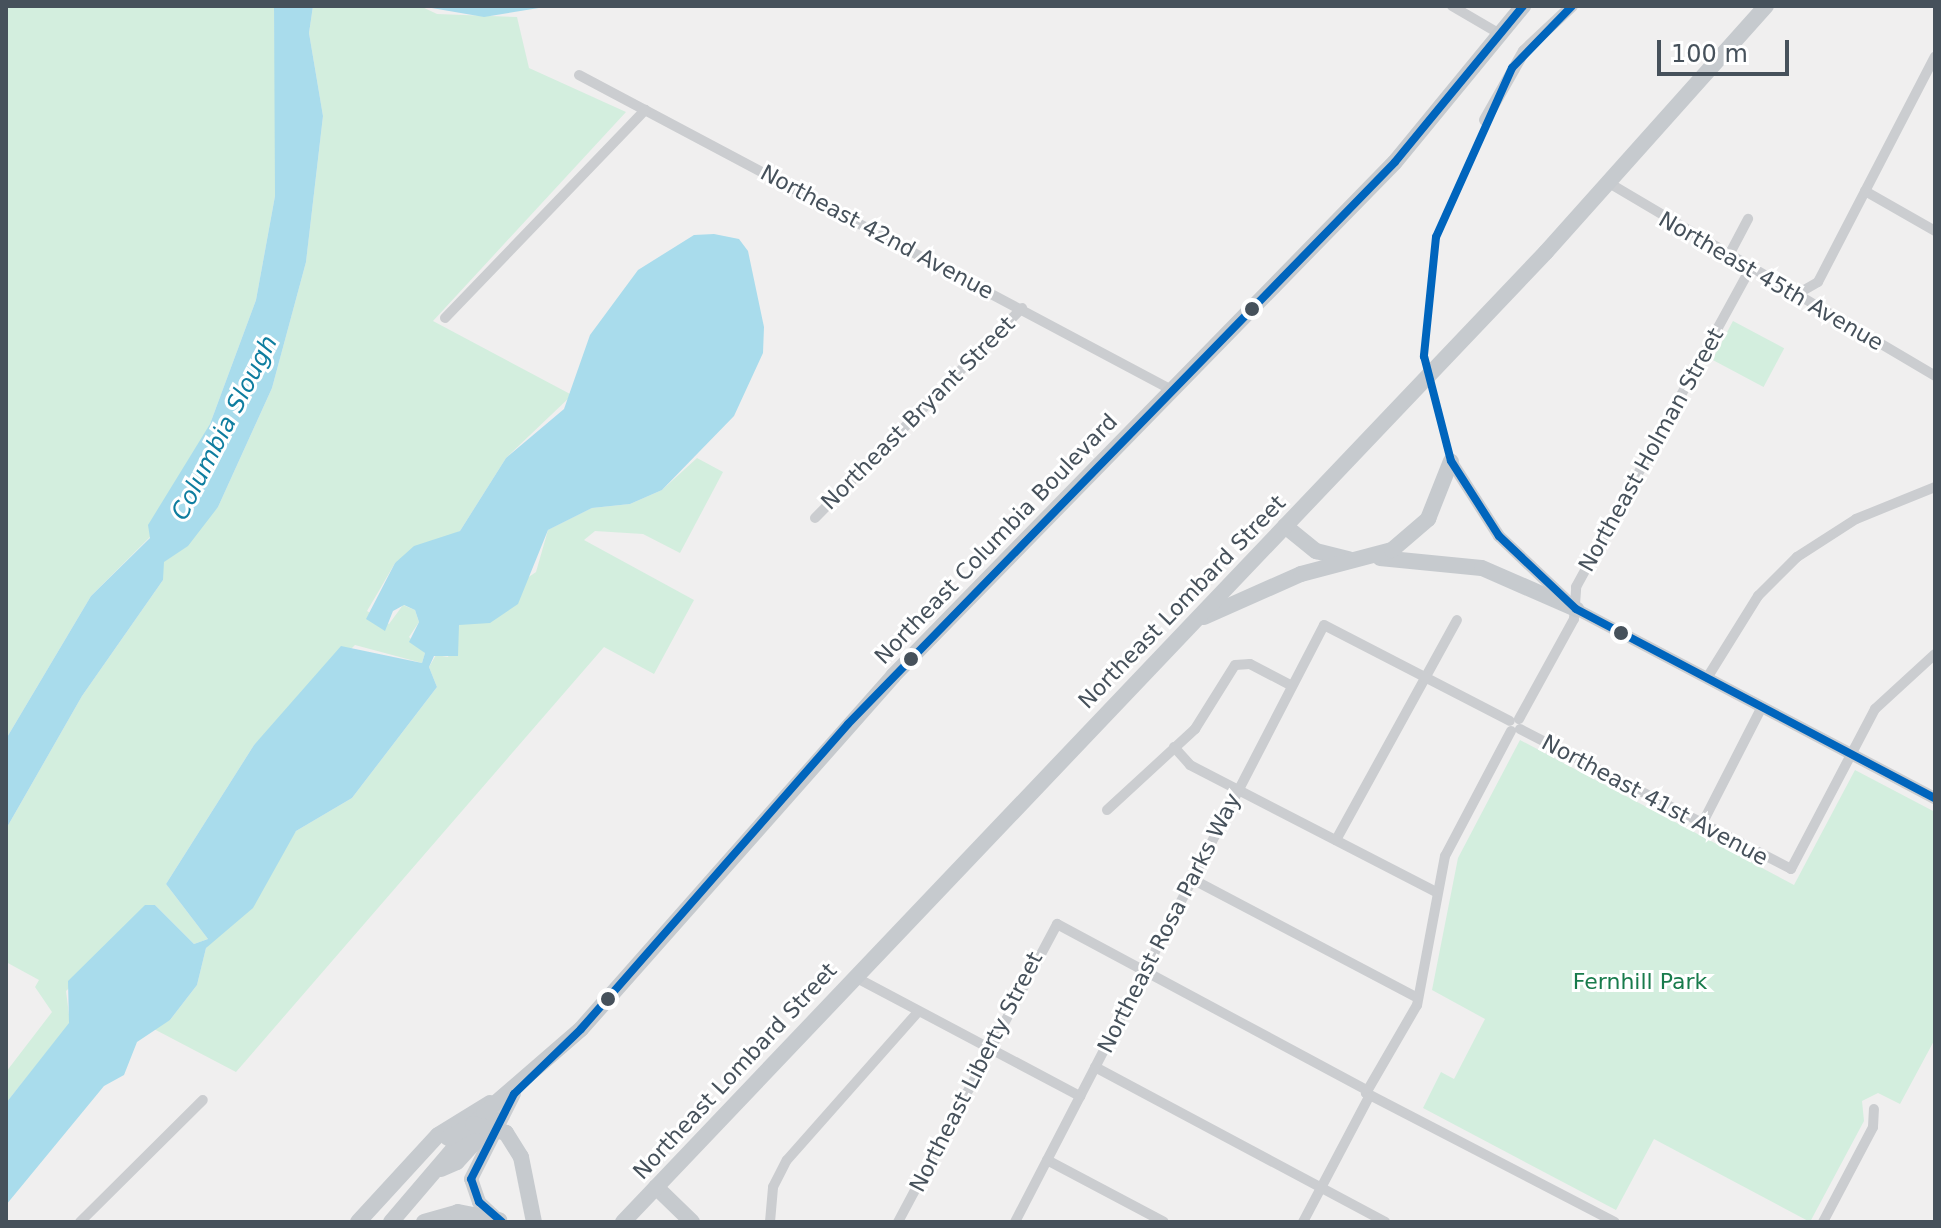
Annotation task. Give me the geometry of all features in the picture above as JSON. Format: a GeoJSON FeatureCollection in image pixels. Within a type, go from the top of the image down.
{"type":"FeatureCollection","features":[{"type":"Feature","properties":{"kind":"main road","name":"Northeast Columbia Boulevard"},"geometry":{"type":"LineString","coordinates":[[391,1222],[441,1169],[457,1162],[508,1099],[581,1029],[848,724],[1401,156],[1523,6]]}},
{"type":"Feature","properties":{"kind":"main road","name":"Northeast Lombard Street"},"geometry":{"type":"LineString","coordinates":[[623,1222],[1609,183],[1766,6]]}},
{"type":"Feature","properties":{"kind":"main road"},"geometry":{"type":"LineString","coordinates":[[1194,622],[1301,574],[1368,558],[1420,528],[1451,461]]}},
{"type":"Feature","properties":{"kind":"main road"},"geometry":{"type":"LineString","coordinates":[[1285,526],[1323,554],[1482,568],[1576,609]]}},
{"type":"Feature","properties":{"kind":"main road"},"geometry":{"type":"LineString","coordinates":[[500,1221],[475,1196],[474,1168],[508,1099]]}},
{"type":"Feature","properties":{"kind":"main road"},"geometry":{"type":"LineString","coordinates":[[358,1222],[448,1127],[508,1099]]}},
{"type":"Feature","properties":{"kind":"main road"},"geometry":{"type":"LineString","coordinates":[[370,1222],[459,1130],[496,1127],[517,1148],[534,1222]]}},
{"type":"Feature","properties":{"kind":"main road"},"geometry":{"type":"LineString","coordinates":[[656,1187],[692,1222]]}},
{"type":"Feature","properties":{"kind":"main road"},"geometry":{"type":"LineString","coordinates":[[424,1222],[463,1212],[500,1221]]}},
{"type":"Feature","properties":{"kind":"street"},"geometry":{"type":"LineString","coordinates":[[1452,6],[1500,34]]}},
{"type":"Feature","properties":{"kind":"street"},"geometry":{"type":"LineString","coordinates":[[1485,120],[1524,51],[1572,6]]}},
{"type":"Feature","properties":{"kind":"street"},"geometry":{"type":"LineString","coordinates":[[1799,293],[1818,282],[1935,56]]}},
{"type":"Feature","properties":{"kind":"street","name":"Northeast 42nd Avenue"},"geometry":{"type":"LineString","coordinates":[[579,75],[1172,390]]}},
{"type":"Feature","properties":{"kind":"street"},"geometry":{"type":"LineString","coordinates":[[445,318],[645,110]]}},
{"type":"Feature","properties":{"kind":"street","name":"Northeast 45th Avenue"},"geometry":{"type":"LineString","coordinates":[[1609,183],[1935,376]]}},
{"type":"Feature","properties":{"kind":"street"},"geometry":{"type":"LineString","coordinates":[[1865,191],[1935,231]]}},
{"type":"Feature","properties":{"kind":"street"},"geometry":{"type":"LineString","coordinates":[[1729,255],[1748,219]]}},
{"type":"Feature","properties":{"kind":"street","name":"Northeast Holman Street"},"geometry":{"type":"LineString","coordinates":[[1303,1222],[1418,998],[1436,892],[1450,845],[1576,609],[1576,587],[1750,269]]}},
{"type":"Feature","properties":{"kind":"street","name":"Northeast Bryant Street"},"geometry":{"type":"LineString","coordinates":[[815,518],[1022,308]]}},
{"type":"Feature","properties":{"kind":"street"},"geometry":{"type":"LineString","coordinates":[[1451,461],[1499,536],[1576,609],[1935,798]]}},
{"type":"Feature","properties":{"kind":"street"},"geometry":{"type":"LineString","coordinates":[[1707,678],[1758,596],[1797,557],[1856,519],[1935,487]]}},
{"type":"Feature","properties":{"kind":"street"},"geometry":{"type":"LineString","coordinates":[[1336,840],[1457,620]]}},
{"type":"Feature","properties":{"kind":"street","name":"Northeast 41st Avenue"},"geometry":{"type":"LineString","coordinates":[[1324,625],[1791,869],[1852,754]]}},
{"type":"Feature","properties":{"kind":"street","name":"Northeast Rosa Parks Way"},"geometry":{"type":"LineString","coordinates":[[1015,1222],[1324,625]]}},
{"type":"Feature","properties":{"kind":"street"},"geometry":{"type":"LineString","coordinates":[[1852,754],[1891,688],[1935,654]]}},
{"type":"Feature","properties":{"kind":"street"},"geometry":{"type":"LineString","coordinates":[[1107,810],[1201,721],[1235,665],[1250,664],[1292,686]]}},
{"type":"Feature","properties":{"kind":"street"},"geometry":{"type":"LineString","coordinates":[[1702,824],[1762,707]]}},
{"type":"Feature","properties":{"kind":"street"},"geometry":{"type":"LineString","coordinates":[[1174,747],[1238,790],[1436,892]]}},
{"type":"Feature","properties":{"kind":"street"},"geometry":{"type":"LineString","coordinates":[[1192,879],[1418,998]]}},
{"type":"Feature","properties":{"kind":"street","name":"Northeast Liberty Street"},"geometry":{"type":"LineString","coordinates":[[898,1222],[1057,924],[1145,971]]}},
{"type":"Feature","properties":{"kind":"street"},"geometry":{"type":"LineString","coordinates":[[1145,971],[1602,1219],[1615,1222]]}},
{"type":"Feature","properties":{"kind":"street"},"geometry":{"type":"LineString","coordinates":[[855,977],[1080,1096]]}},
{"type":"Feature","properties":{"kind":"street"},"geometry":{"type":"LineString","coordinates":[[770,1222],[773,1187],[787,1160],[918,1012]]}},
{"type":"Feature","properties":{"kind":"street"},"geometry":{"type":"LineString","coordinates":[[1095,1067],[1385,1222]]}},
{"type":"Feature","properties":{"kind":"street"},"geometry":{"type":"LineString","coordinates":[[80,1222],[203,1100]]}},
{"type":"Feature","properties":{"kind":"street"},"geometry":{"type":"LineString","coordinates":[[1827,1221],[1873,1127],[1874,1109]]}},
{"type":"Feature","properties":{"kind":"street"},"geometry":{"type":"LineString","coordinates":[[1047,1160],[1164,1222]]}},
{"type":"Feature","properties":{"kind":"green space"},"geometry":{"type":"Polygon","coordinates":[[[6,6],[274,6],[276,106],[275,196],[256,300],[210,424],[150,537],[91,596],[6,739],[6,6]]]}},
{"type":"Feature","properties":{"kind":"green space"},"geometry":{"type":"Polygon","coordinates":[[[313,6],[420,6],[437,14],[517,17],[529,68],[626,112],[433,321],[572,395],[506,458],[460,531],[395,563],[367,611],[389,624],[403,605],[415,610],[419,622],[409,637],[425,653],[422,663],[355,645],[254,745],[166,884],[208,939],[194,944],[155,905],[66,991],[70,1023],[6,1103],[6,1072],[52,1012],[35,987],[39,980],[6,962],[6,829],[82,696],[163,580],[163,562],[218,507],[272,388],[306,262],[323,116],[309,33],[313,6]]]}},
{"type":"Feature","properties":{"kind":"green space"},"geometry":{"type":"Polygon","coordinates":[[[1733,321],[1784,348],[1764,387],[1712,360],[1733,321]]]}},
{"type":"Feature","properties":{"kind":"green space"},"geometry":{"type":"Polygon","coordinates":[[[697,458],[723,472],[680,553],[643,534],[595,531],[584,540],[694,600],[654,674],[604,647],[236,1072],[152,1028],[170,1020],[197,985],[206,948],[296,831],[352,798],[437,687],[429,667],[436,655],[448,657],[459,625],[536,572],[548,530],[592,508],[630,504],[662,490],[697,458]]]}},
{"type":"Feature","properties":{"kind":"green space","name":"Fernhill Park"},"geometry":{"type":"Polygon","coordinates":[[[1520,740],[1794,885],[1855,770],[1935,812],[1935,1039],[1900,1104],[1878,1093],[1862,1101],[1864,1121],[1810,1222],[1654,1139],[1616,1210],[1423,1108],[1441,1072],[1454,1079],[1485,1019],[1432,990],[1458,858],[1520,740]]]}},
{"type":"Feature","properties":{"kind":"water","name":"Columbia Slough"},"geometry":{"type":"Polygon","coordinates":[[[274,6],[313,6],[309,33],[323,116],[306,262],[272,388],[218,507],[188,546],[164,562],[163,580],[82,696],[6,829],[6,739],[91,596],[150,538],[148,525],[210,424],[256,300],[275,196],[274,6]]]}},
{"type":"Feature","properties":{"kind":"water"},"geometry":{"type":"Polygon","coordinates":[[[420,6],[551,6],[484,17],[420,6]]]}},
{"type":"Feature","properties":{"kind":"water"},"geometry":{"type":"Polygon","coordinates":[[[714,234],[739,239],[748,251],[764,327],[763,353],[734,416],[662,490],[630,504],[592,508],[548,530],[518,604],[490,623],[459,625],[458,656],[434,656],[429,667],[437,687],[352,798],[296,831],[253,908],[206,948],[197,985],[170,1020],[137,1042],[124,1075],[104,1086],[6,1205],[6,1103],[69,1023],[68,981],[145,905],[155,905],[194,944],[208,939],[166,884],[254,745],[341,646],[422,663],[425,653],[409,642],[419,622],[415,610],[404,605],[393,611],[385,631],[366,619],[395,563],[414,546],[460,531],[506,458],[564,409],[590,335],[638,270],[694,235],[714,234]]]}},
{"type":"Feature","properties":{"kind":"transit line"},"geometry":{"type":"LineString","coordinates":[[502,1222],[479,1202],[471,1179],[514,1094],[581,1029],[848,724],[1395,162],[1523,6]]}},
{"type":"Feature","properties":{"kind":"transit line"},"geometry":{"type":"LineString","coordinates":[[1572,6],[1512,68],[1436,237],[1424,356],[1451,461],[1499,536],[1576,609],[1935,798]]}}]}
